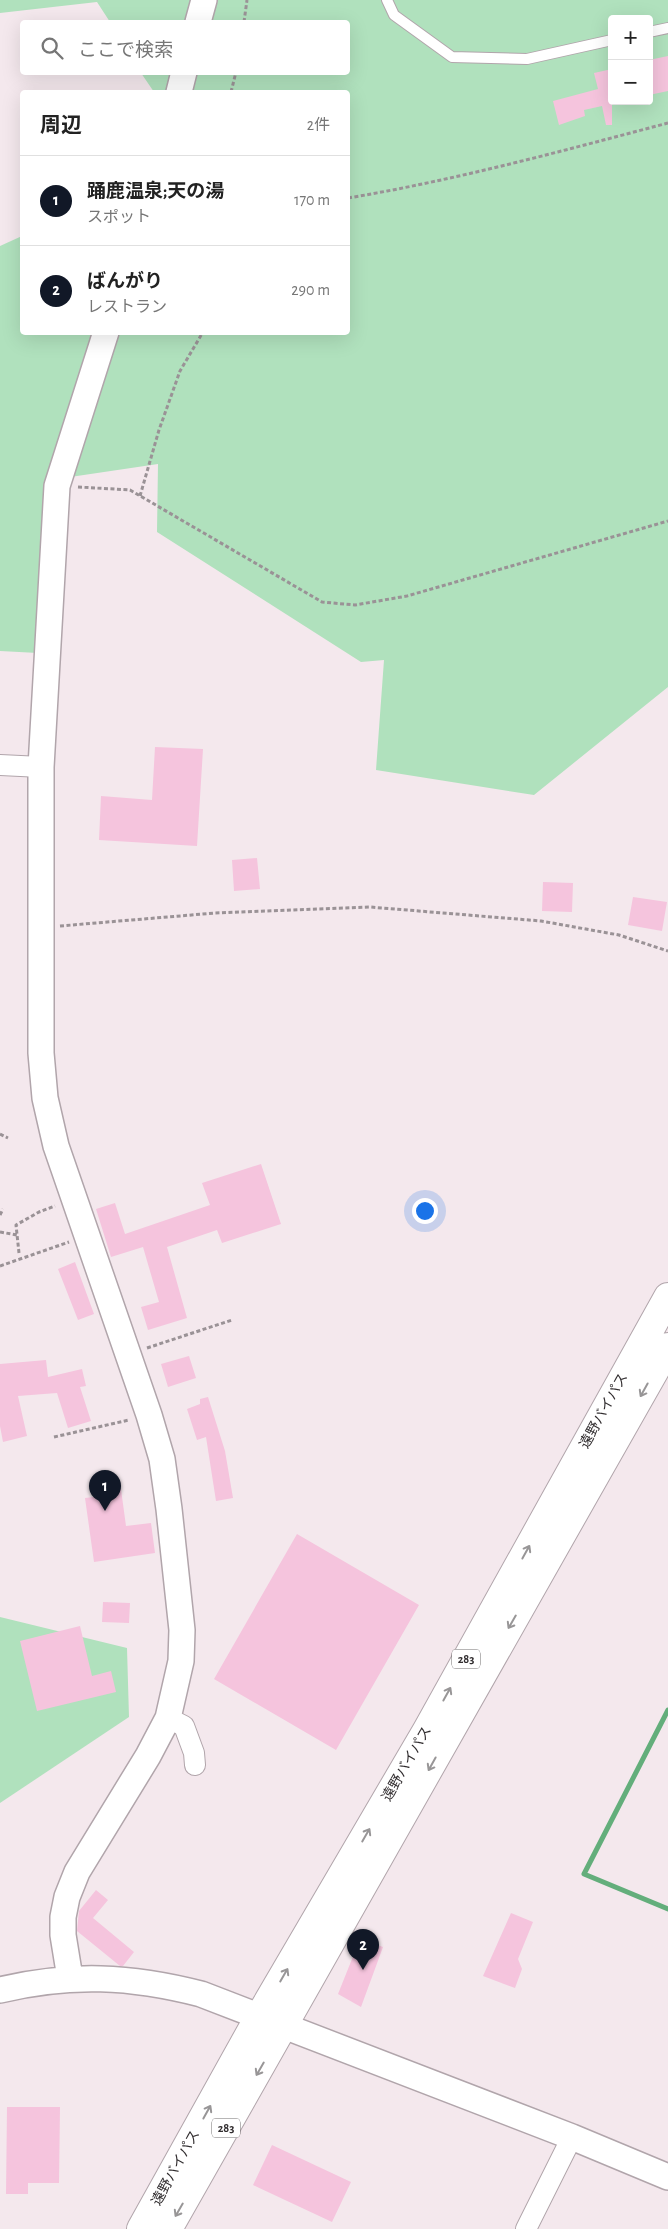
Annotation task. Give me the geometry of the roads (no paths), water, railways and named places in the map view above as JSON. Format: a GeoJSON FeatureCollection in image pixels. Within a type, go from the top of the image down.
{"type":"FeatureCollection","features":[{"type":"Feature","properties":{"kind":"highway","name":"遠野バイパス"},"geometry":{"type":"LineString","coordinates":[[607,1432],[668,1297]]}},
{"type":"Feature","properties":{"kind":"highway","name":"遠野バイパス"},"geometry":{"type":"LineString","coordinates":[[168,2229],[272,2022],[426,1730],[607,1432],[668,1347]]}},
{"type":"Feature","properties":{"kind":"highway","name":"遠野バイパス"},"geometry":{"type":"LineString","coordinates":[[141,2229],[272,2022]]}},
{"type":"Feature","properties":{"kind":"street"},"geometry":{"type":"LineString","coordinates":[[199,20],[204,0]]}},
{"type":"Feature","properties":{"kind":"street"},"geometry":{"type":"LineString","coordinates":[[180,90],[183,75]]}},
{"type":"Feature","properties":{"kind":"street"},"geometry":{"type":"LineString","coordinates":[[70,1978],[63,1935],[63,1917],[67,1896],[77,1872],[148,1756],[168,1718],[181,1661],[182,1630],[162,1459],[56,1146],[45,1098],[41,1053],[39,927],[41,767],[57,486],[105,335]]}},
{"type":"Feature","properties":{"kind":"street"},"geometry":{"type":"LineString","coordinates":[[0,765],[41,767]]}},
{"type":"Feature","properties":{"kind":"street"},"geometry":{"type":"LineString","coordinates":[[168,1718],[184,1726],[194,1753],[195,1765]]}},
{"type":"Feature","properties":{"kind":"street"},"geometry":{"type":"LineString","coordinates":[[0,1990],[27,1983],[70,1978],[160,1983],[201,1994],[572,2137],[668,2177]]}},
{"type":"Feature","properties":{"kind":"street"},"geometry":{"type":"LineString","coordinates":[[526,2229],[572,2137]]}},
{"type":"Feature","properties":{"kind":"lane"},"geometry":{"type":"LineString","coordinates":[[387,0],[394,15],[452,57],[527,59],[608,41]]}},
{"type":"Feature","properties":{"kind":"lane"},"geometry":{"type":"LineString","coordinates":[[653,31],[668,28]]}},
{"type":"Feature","properties":{"kind":"waterway"},"geometry":{"type":"LineString","coordinates":[[668,1710],[584,1874],[668,1909]]}},
{"type":"Feature","properties":{"kind":"place","name":"踊鹿温泉;天の湯"},"geometry":{"type":"Point","coordinates":[105,1511]}},
{"type":"Feature","properties":{"kind":"place","name":"ばんがり"},"geometry":{"type":"Point","coordinates":[363,1970]}}]}
